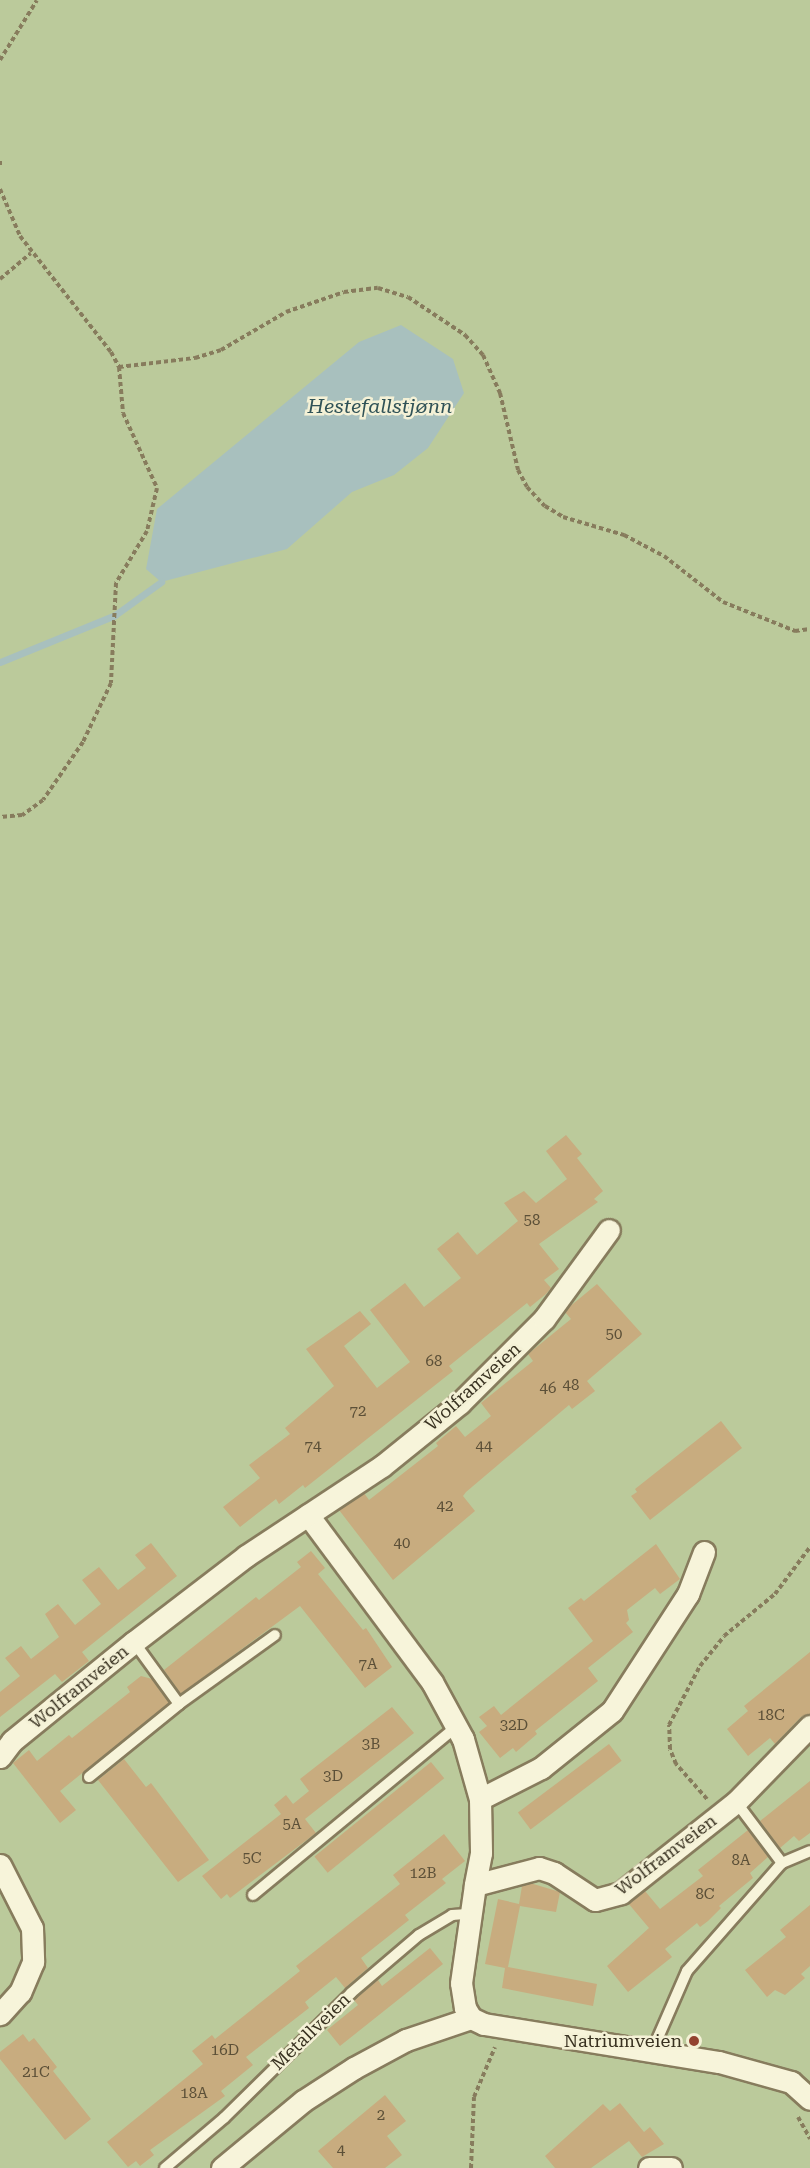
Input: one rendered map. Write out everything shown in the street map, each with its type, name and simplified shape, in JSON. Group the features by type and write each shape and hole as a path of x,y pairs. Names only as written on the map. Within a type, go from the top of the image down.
{"street":[{"name":"Wolframveien","path":"0,1757 12,1742 134,1642 246,1556 382,1466 487,1378 570,1290 609,1230"},
{"path":"308,1515 432,1682 457,1726 480,1799 481,1853 468,1914 461,1983 471,2018"},
{"path":"480,1799 541,1768 612,1711 684,1602 705,1552"},
{"name":"Wolframveien","path":"476,1885 539,1868 554,1873 595,1900 604,1900 641,1879 728,1808 810,1726"},
{"path":"0,1865 32,1928 33,1962 20,1992 0,2014"},
{"path":"222,2168 303,2102 354,2068 406,2040 471,2018 500,2026 653,2049 776,2077 791,2082 810,2099"},
{"path":"649,2168 670,2168"}],"lane":[{"path":"89,1778 179,1704 275,1635"},
{"name":"Wolframveien","path":"134,1642 179,1704"},
{"path":"253,1894 457,1726"},
{"path":"728,1808 782,1863"},
{"path":"653,2049 687,1971 782,1863 810,1851"},
{"name":"Metallveien","path":"165,2168 224,2118 351,1993 419,1935 452,1915 468,1914"}],"path":[{"path":"0,60 37,0"},
{"path":"0,189 20,236 31,253 84,313 119,368 123,413 156,483 157,495 147,531 116,583 111,683 83,742 54,789 29,812 0,817"},
{"path":"0,279 31,253"},
{"path":"119,368 195,358 221,350 286,312 344,292 378,288 408,297 465,335 483,355 500,393 518,470 527,487 545,506 563,517 624,535 664,555 723,602 795,631 810,628"},
{"path":"728,1808 676,1764 670,1749 669,1725 700,1666 724,1636 775,1594 810,1547"},
{"path":"471,2168 474,2097 495,2049 500,2026"}],"green space":[{"path":"0,0 810,0 810,2168 0,2168"}],"water":[{"name":"Hestefallstjønn","path":"401,325 453,359 464,393 428,448 394,475 352,492 287,549 161,582 146,569 157,509 359,342"}],"building":[{"path":"566,1135 582,1154 577,1158 603,1191 594,1199 598,1202 539,1244 559,1269 544,1280 551,1288 530,1307 527,1303 449,1366 453,1371 305,1488 303,1485 279,1504 276,1499 240,1527 223,1507 260,1478 249,1465 290,1434 285,1428 334,1386 306,1349 360,1311 371,1324 344,1346 377,1388 410,1362 370,1310 405,1283 424,1307 461,1278 437,1249 458,1232 477,1255 518,1221 504,1203 524,1191 536,1203 567,1179 546,1151"},
{"path":"597,1284 642,1334 587,1381 595,1391 572,1409 569,1405 466,1492 463,1496 475,1511 393,1580 339,1510 364,1493 369,1500 438,1446 436,1443 456,1426 465,1437 491,1416 481,1403 533,1361 528,1354 571,1319 565,1312"},
{"path":"721,1421 742,1448 650,1520 631,1496 637,1492 635,1489"},
{"path":"151,1543 177,1576 82,1652 89,1661 62,1682 55,1674 0,1717 0,1692 20,1676 5,1658 21,1646 31,1659 59,1637 45,1614 58,1604 75,1625 101,1604 82,1580 99,1567 118,1590 146,1568 135,1555"},
{"path":"656,1544 680,1579 660,1594 655,1588 627,1610 629,1620 626,1623 633,1632 588,1668 598,1681 535,1731 537,1734 516,1752 513,1748 500,1758 479,1732 487,1726 479,1717 494,1706 501,1715 593,1641 568,1608 581,1598 584,1601"},
{"path":"311,1551 325,1568 318,1574 363,1630 366,1628 392,1667 365,1688 300,1606 181,1694 164,1670 256,1597 259,1600 301,1567 297,1562"},
{"path":"810,1652 810,1714 801,1717 775,1744 770,1738 748,1756 727,1729 748,1711 744,1706"},
{"path":"141,1676 152,1679 169,1703 60,1791 76,1810 60,1823 13,1763 29,1750 37,1761 69,1735 72,1738 130,1692 127,1687"},
{"path":"392,1707 414,1733 305,1819 316,1833 230,1898 227,1894 221,1899 202,1876 281,1814 274,1805 286,1795 293,1804 309,1791 300,1779"},
{"path":"609,1744 622,1761 531,1829 518,1813"},
{"path":"124,1759 146,1787 151,1783 209,1860 178,1882 98,1780"},
{"path":"431,1762 444,1778 328,1873 314,1856"},
{"path":"810,1781 810,1833 799,1841 794,1836 780,1848 760,1821"},
{"path":"748,1830 768,1857 750,1873 753,1878 719,1906 721,1908 708,1921 700,1927 697,1923 665,1949 672,1957 628,1992 607,1966 649,1928 628,1903 645,1891 660,1909 703,1876 698,1870"},
{"path":"444,1834 465,1861 442,1879 446,1883 405,1915 409,1920 361,1958 368,1968 345,1988 336,1977 305,2002 309,2008 246,2057 253,2065 221,2091 225,2096 150,2150 154,2155 140,2166 136,2161 128,2167 107,2142 203,2064 192,2051 212,2035 215,2039 300,1971 296,1966 400,1884 393,1875"},
{"path":"530,1883 560,1892 556,1912 520,1906 508,1967 597,1984 593,2006 502,1988 505,1968 485,1964 498,1899 519,1904 522,1886"},
{"path":"810,1905 810,1966 801,1974 805,1978 785,1995 775,1990 767,1997 745,1970 786,1937 780,1930"},
{"path":"430,1948 443,1964 340,2046 327,2030 358,2005 354,2000 378,1980 382,1986"},
{"path":"23,2034 29,2042 34,2038 57,2067 53,2071 91,2119 65,2140 0,2059 0,2052"},
{"path":"385,2095 406,2121 387,2136 402,2155 385,2168 333,2168 318,2151"},
{"path":"620,2103 644,2132 650,2127 664,2144 642,2157 629,2141 591,2168 555,2168 545,2156 603,2104 610,2111"}],"waterway":[{"path":"0,662 115,615 161,582"}],"place":[{"name":"Natriumveien","path":"694,2041"}]}
